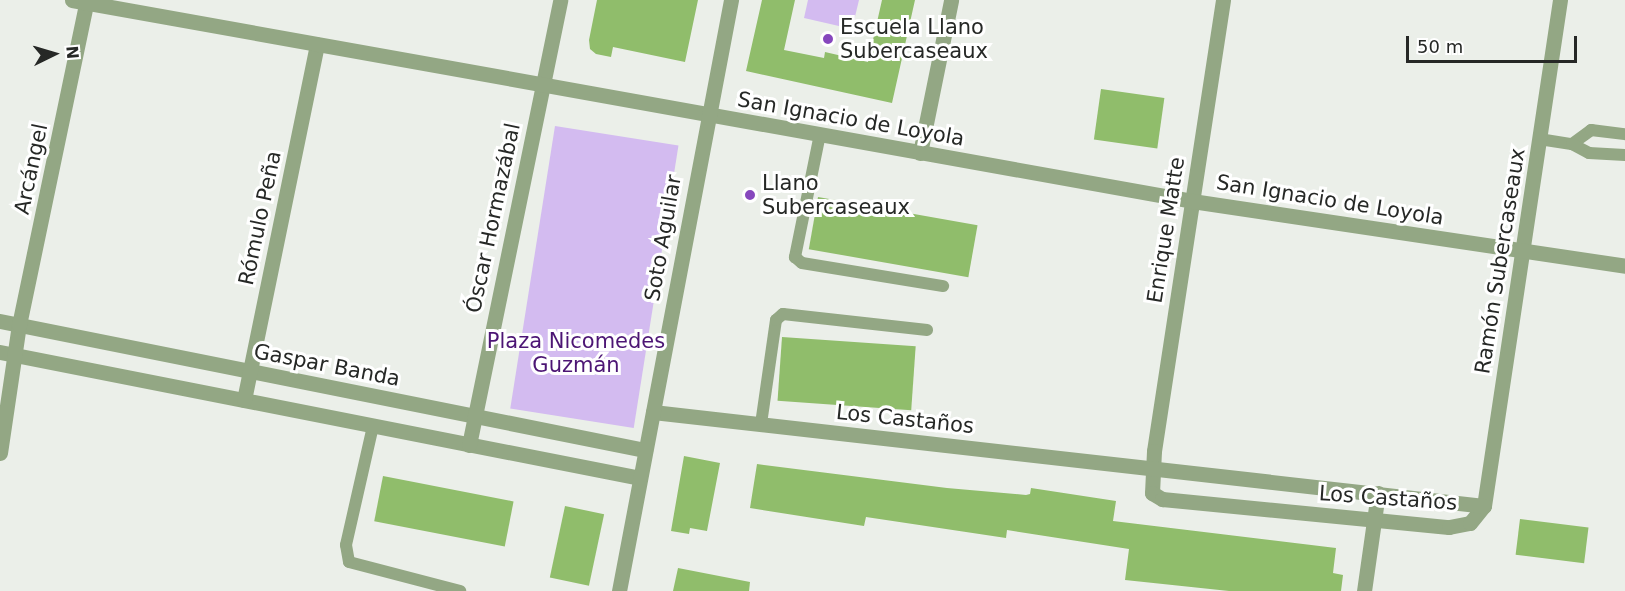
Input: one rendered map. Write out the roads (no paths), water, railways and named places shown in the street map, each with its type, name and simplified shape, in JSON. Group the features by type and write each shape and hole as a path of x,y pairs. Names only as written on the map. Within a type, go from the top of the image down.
{"street":[{"name":"Óscar Hormazábal","path":"469,445 560,0"},
{"name":"Soto Aguilar","path":"620,591 707,114 731,0"},
{"path":"920,153 951,0"},
{"name":"Enrique Matte","path":"1152,467 1223,0"},
{"name":"Ramón Subercaseaux","path":"1485,506 1560,0"},
{"name":"San Ignacio de Loyola","path":"82,1 1192,201 1625,267"},
{"name":"Arcángel","path":"0,453 8,353 19,325 82,1"},
{"name":"Rómulo Peña","path":"244,400 318,44"},
{"name":"Gaspar Banda","path":"0,321 645,450"},
{"path":"8,353 640,478"},
{"name":"Los Castaños","path":"653,412 1485,506"},
{"name":"Los Castaños","path":"1152,467 1152,493 1162,499 1449,527 1470,523 1485,506"},
{"path":"1364,591 1378,493"}],"lane":[{"path":"1572,144 1591,130 1625,134"},
{"path":"819,135 795,257 802,263 943,286"},
{"path":"1539,139 1572,144 1589,153 1625,155"},
{"path":"761,424 776,320 783,314 927,330"},
{"path":"373,426 346,545 349,562 460,591"}],"place":[{"name":"Escuela Llano Subercaseaux","path":"828,39"},
{"name":"Llano Subercaseaux","path":"750,195"}],"park label":[{"name":"Plaza Nicomedes Guzmán","path":"576,353"}]}
